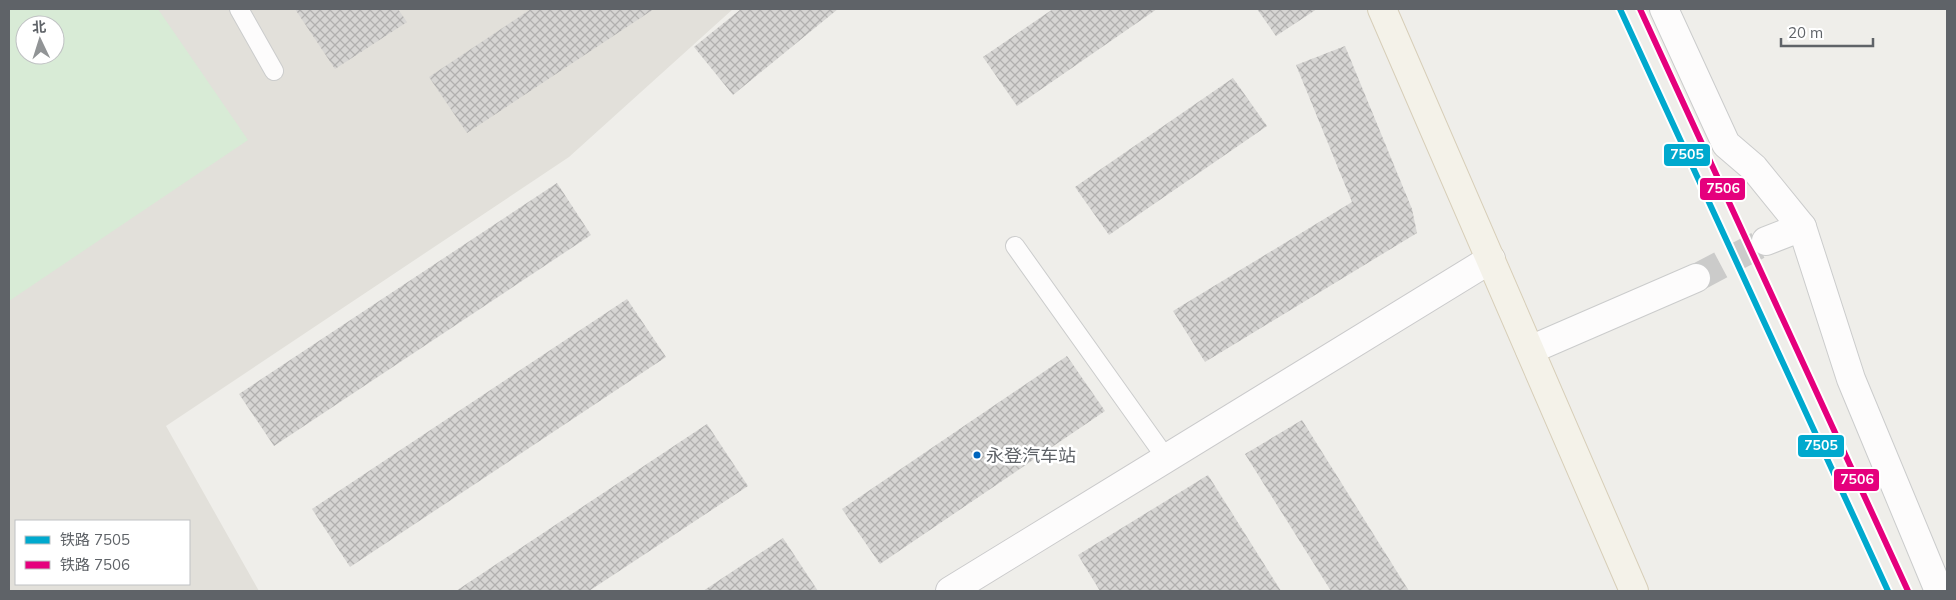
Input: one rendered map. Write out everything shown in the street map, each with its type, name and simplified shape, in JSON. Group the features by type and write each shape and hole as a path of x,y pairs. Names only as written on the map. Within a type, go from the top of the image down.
{"main road":[{"path":"1382,9 1634,591"}],"street":[{"path":"1664,9 1726,144 1754,168 1802,227 1851,379 1939,591"},
{"path":"1766,241 1802,227"},
{"path":"950,591 1491,259"},
{"path":"1530,350 1696,278"}],"lane":[{"path":"239,9 274,71"},
{"path":"1015,246 1166,458"}],"shaded area":[{"path":"9,9 733,9 569,157 166,426 259,591 9,591"}],"green space":[{"path":"9,9 158,9 248,140 9,301"}],"building":[{"path":"295,9 398,9 407,22 335,69"},
{"path":"531,9 654,9 467,133 429,77"},
{"path":"741,9 838,9 733,95 694,47"},
{"path":"1053,9 1157,9 1017,106 983,57"},
{"path":"1257,9 1317,9 1276,36"},
{"path":"1345,46 1412,209 1417,233 1205,362 1173,311 1352,202 1296,65"},
{"path":"1233,78 1267,126 1109,235 1075,187"},
{"path":"557,183 591,235 274,446 239,394"},
{"path":"627,299 666,357 350,567 312,509"},
{"path":"1067,356 1105,411 880,564 842,509"},
{"path":"1302,420 1409,591 1331,591 1245,454"},
{"path":"707,424 748,486 589,591 456,591"},
{"path":"1208,475 1281,591 1100,591 1078,555"},
{"path":"783,538 818,591 703,591"}],"tunnel":[{"path":"1696,278 1766,241"}],"rail line":[{"name":"7505","path":"1620,9 1888,591"},
{"name":"7506","path":"1640,9 1908,591"}],"place":[{"name":"永登汽车站","path":"977,455"}]}
